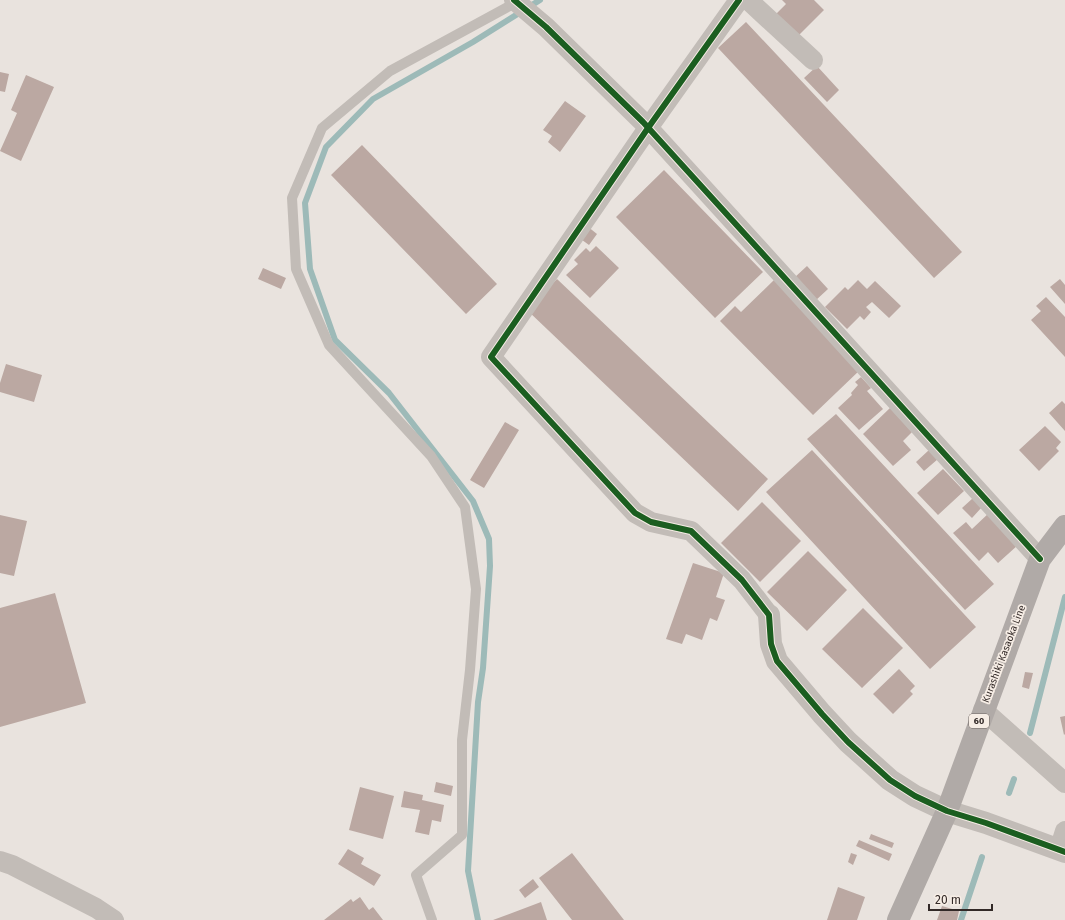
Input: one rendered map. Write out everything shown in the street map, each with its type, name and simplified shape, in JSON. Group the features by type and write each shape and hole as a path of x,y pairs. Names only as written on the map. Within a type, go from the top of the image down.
{"main road":[{"name":"Kurashiki Kasaoka Line","path":"898,920 947,811 1040,558 1065,526"}],"street":[{"path":"740,0 648,128 491,357 635,513 651,522 692,531 742,580 769,615 771,644 777,661 848,742 890,780 915,796 947,811 1063,844"},
{"path":"748,0 813,60"},
{"path":"521,5 648,128 1040,558"},
{"path":"983,710 1065,783"},
{"path":"0,861 12,865 96,908 114,920"}],"lane":[{"path":"432,920 416,875 462,835 462,740 470,670 476,589 464,507 431,456 329,344 296,269 292,198 322,128 390,71 521,5"}],"building":[{"path":"782,0 814,0 824,10 795,39 773,17 786,4"},
{"path":"746,22 962,252 934,278 718,48"},
{"path":"817,66 839,90 827,102 804,78"},
{"path":"0,72 9,74 5,92 0,91"},
{"path":"26,75 54,87 21,161 0,151 17,113 11,110"},
{"path":"565,101 586,116 560,152 548,142 552,136 543,130"},
{"path":"362,145 497,284 466,314 331,175"},
{"path":"664,170 763,272 715,318 616,217"},
{"path":"587,226 597,234 589,245 578,237"},
{"path":"596,246 619,268 590,298 566,275 578,264 574,260 586,248 590,252"},
{"path":"807,266 828,289 815,301 794,278"},
{"path":"263,268 286,278 281,289 258,279"},
{"path":"557,279 768,479 738,511 527,310"},
{"path":"1060,279 1065,285 1065,304 1050,287"},
{"path":"774,280 861,369 813,415 720,321 735,306 741,312"},
{"path":"858,280 867,289 875,281 901,306 889,318 872,302 866,307 871,312 864,320 860,316 847,329 825,307 845,287 848,290"},
{"path":"1046,297 1065,317 1065,357 1031,320 1041,311 1036,306"},
{"path":"6,364 42,375 34,402 0,392 0,383"},
{"path":"861,377 871,388 867,391 883,409 859,430 838,408 852,395 851,393 858,385 855,382"},
{"path":"1062,401 1065,404 1065,431 1049,413"},
{"path":"890,408 912,432 903,441 911,450 893,466 863,434"},
{"path":"836,414 994,584 965,610 807,439"},
{"path":"505,422 519,430 484,488 470,480"},
{"path":"1045,426 1061,442 1056,448 1059,451 1039,471 1019,450"},
{"path":"812,450 976,627 930,669 766,492"},
{"path":"929,450 938,459 924,471 916,462"},
{"path":"943,469 964,491 938,515 917,493"},
{"path":"973,498 982,507 972,518 962,508"},
{"path":"762,502 801,541 760,582 721,543"},
{"path":"990,512 1019,544 998,563 988,552 979,561 953,533 966,522 972,529"},
{"path":"0,515 27,521 14,576 0,573"},
{"path":"808,551 847,590 807,631 767,592"},
{"path":"693,563 724,573 716,597 725,600 717,621 710,618 702,640 686,634 682,644 666,639"},
{"path":"55,593 86,703 0,727 0,608"},
{"path":"863,608 903,648 862,688 822,649"},
{"path":"899,669 915,686 910,691 913,694 893,714 873,694"},
{"path":"1025,672 1033,673 1029,689 1022,687"},
{"path":"1065,716 1065,734 1064,735 1060,717"},
{"path":"436,782 453,786 451,796 434,792"},
{"path":"360,787 394,796 383,839 349,830"},
{"path":"404,791 423,795 422,800 444,805 441,822 432,820 429,835 415,832 420,810 401,807"},
{"path":"871,834 894,843 892,848 869,839"},
{"path":"859,840 892,854 889,861 856,846"},
{"path":"348,849 364,858 361,864 381,875 374,886 338,864"},
{"path":"572,853 624,920 572,920 539,878"},
{"path":"851,853 857,855 853,865 848,862"},
{"path":"533,879 539,887 525,898 519,890"},
{"path":"838,887 865,897 857,920 827,920"},
{"path":"360,897 369,910 373,907 383,920 324,920 351,899 353,902"},
{"path":"541,902 547,920 493,920"},
{"path":"942,906 959,911 957,920 937,920"}],"waterway":[{"path":"478,920 468,871 478,702 483,668 490,566 489,539 473,501 389,393 335,340 310,269 305,203 326,147 373,99 473,42 540,0"},
{"path":"1030,733 1065,597"},
{"path":"1009,793 1014,779"},
{"path":"961,920 982,857"}],"cycle path":[{"path":"514,0 546,27 643,122 1040,559"},
{"path":"739,0 648,128 491,357 635,513 651,522 691,531 742,580 769,615 771,644 777,661 848,742 890,780 915,796 947,811 986,823 1065,852"}]}
